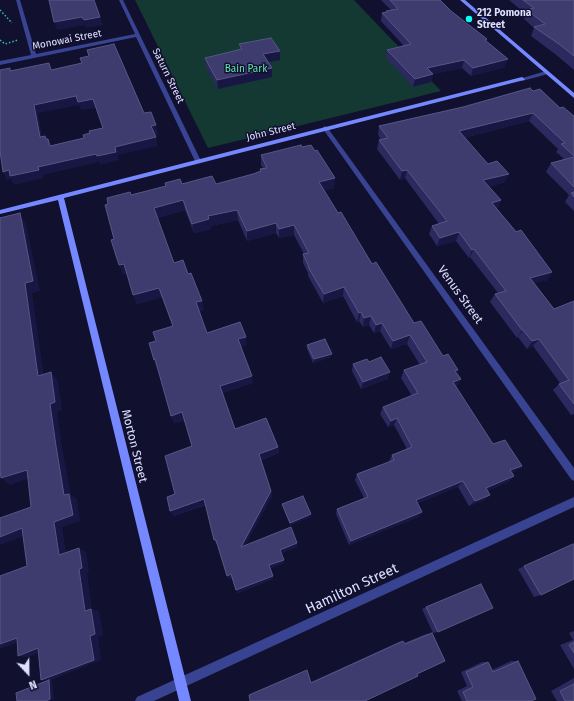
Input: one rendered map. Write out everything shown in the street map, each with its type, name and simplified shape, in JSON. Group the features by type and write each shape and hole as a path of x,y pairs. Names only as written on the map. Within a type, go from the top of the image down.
{"street":[{"path":"18,0 34,56"},
{"name":"Saturn Street","path":"121,0 198,161"},
{"path":"462,0 574,96"},
{"name":"Monowai Street","path":"0,63 138,35"},
{"name":"John Street","path":"0,212 546,72"},
{"name":"Venus Street","path":"326,128 574,476"},
{"name":"Morton Street","path":"60,196 185,701"},
{"name":"Hamilton Street","path":"141,701 574,502"}],"path":[{"path":"0,10 13,24"},
{"path":"0,40 6,44 22,39"}],"green space":[{"name":"Bain Park","path":"135,0 354,0 441,91 208,148"}],"building":[{"path":"49,0 94,0 100,17 84,20 82,17 54,22"},
{"path":"390,0 440,0 451,11 487,39 485,40 508,59 473,68 464,60 427,68 433,74 415,79 387,50 411,44 382,13 398,9"},
{"path":"523,0 574,0 574,56 534,27 545,24 527,10 534,8"},
{"path":"271,38 280,51 263,54 272,68 217,80 205,58 242,49 239,44"},
{"path":"114,44 144,113 151,112 156,125 151,126 156,137 115,147 116,152 97,156 96,154 38,167 39,170 10,176 9,170 3,172 0,151 0,70 10,68 10,71 49,63 51,70 82,63 80,58 89,56 87,50","holes":["76,96 78,102 93,99 103,128 89,131 90,133 83,135 84,138 50,146 48,139 46,139 45,136 40,137 34,105"]},
{"path":"530,88 533,91 540,89 560,108 563,107 574,116 574,156 561,144 565,143 533,113 459,131 488,164 497,161 509,174 483,180 501,200 492,203 516,232 521,230 552,272 530,278 554,309 574,301 574,404 559,384 569,380 539,339 532,341 495,294 506,291 459,232 440,238 432,226 447,221 407,170 402,171 379,140 388,138 379,126 463,107"},
{"path":"301,145 302,147 311,145 315,151 317,150 335,178 319,182 338,213 341,212 372,264 376,262 414,323 421,321 443,356 448,354 458,370 455,371 461,379 453,382 493,444 505,440 522,466 510,470 514,476 486,488 490,495 475,501 463,481 416,500 422,512 351,541 337,509 368,497 357,474 394,460 392,455 412,447 397,418 391,421 383,407 418,393 404,370 427,362 410,335 393,341 382,323 376,325 371,316 364,318 361,312 359,313 344,287 324,294 308,267 303,254 309,253 294,225 279,229 276,223 247,231 237,210 208,216 209,219 192,224 183,200 154,208 174,263 183,260 188,274 191,273 202,301 196,302 207,333 240,322 246,337 238,339 252,376 220,386 235,429 266,418 278,447 259,454 271,491 241,547 291,527 297,543 280,550 284,560 269,565 273,576 236,590 231,574 227,576 216,540 214,540 204,499 170,511 167,497 175,494 165,456 192,446 182,412 171,416 149,343 156,341 153,332 173,326 159,288 133,295 124,264 119,265 111,240 114,239 105,205 108,204 107,198 130,192 131,195 166,186 165,183 180,179 182,184 212,176 216,184 253,174 261,171 260,169 267,168 261,155"},
{"path":"574,157 574,187 551,163"},
{"path":"20,213 33,281 25,283 38,376 51,372 55,402 50,404 56,446 64,495 69,494 73,515 54,522 59,555 79,548 82,568 79,569 85,611 91,609 95,634 90,636 94,660 41,680 38,648 18,656 17,638 0,644 0,576 27,566 22,528 0,537 0,518 31,507 27,470 1,478 0,470 0,218"},
{"path":"325,339 332,354 314,359 307,345"},
{"path":"381,357 390,372 363,382 353,364 367,359 369,362"},
{"path":"303,496 311,514 290,523 282,504"},
{"path":"573,544 574,579 541,595 524,566"},
{"path":"481,584 493,608 438,632 426,607"},
{"path":"432,633 445,661 417,674 418,676 365,701 250,701 249,695 307,670 311,683 403,641 405,644"},
{"path":"574,642 574,653 569,645"},
{"path":"518,661 536,699 531,701 467,701 463,692 473,687 466,672 488,662 493,672"},
{"path":"49,680 50,699 46,701 17,701 16,693"},
{"path":"574,684 574,701 565,701 560,691"}],"place":[{"name":"212 Pomona Street","path":"469,19"}]}
